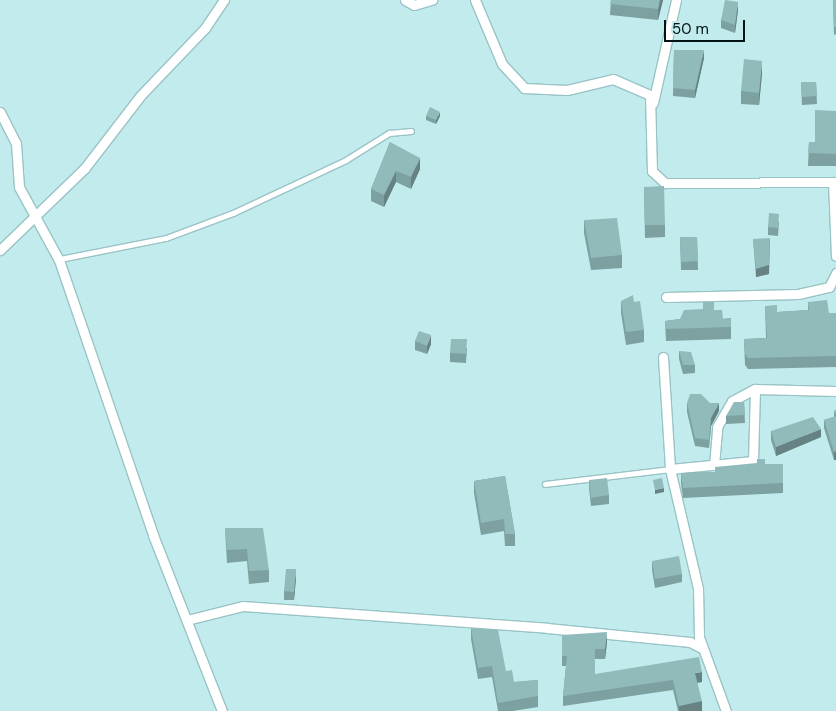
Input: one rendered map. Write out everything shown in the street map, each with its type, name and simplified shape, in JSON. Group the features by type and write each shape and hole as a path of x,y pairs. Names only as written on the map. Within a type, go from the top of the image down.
{"street":[{"path":"0,250 14,233 39,216 84,169 141,95 205,28 224,0"},
{"path":"405,0 414,5 432,0"},
{"path":"476,0 502,64 524,88 567,90 613,79 644,90 653,103"},
{"path":"676,0 653,103 652,171 665,183 835,182 836,256"},
{"path":"0,112 16,143 19,187 39,216 58,260 107,407 222,711"},
{"path":"666,297 798,294 829,287 836,273"},
{"path":"663,357 670,469 698,588 702,648 726,711"},
{"path":"670,469 746,464 756,456 755,389"},
{"path":"714,465 722,412 755,389 836,391"},
{"path":"186,620 243,606 547,628 690,642 702,648"}],"lane":[{"path":"58,260 166,238 233,213 346,160 389,133 411,131"},
{"path":"545,484 670,469"}],"building":[{"path":"611,0 660,0 658,9 610,4"},
{"path":"725,0 738,2 735,25 721,20"},
{"path":"833,0 836,0 836,27 834,27"},
{"path":"674,50 704,50 695,90 673,88"},
{"path":"744,59 762,61 759,93 741,91"},
{"path":"801,82 816,82 817,96 802,97"},
{"path":"430,107 440,112 436,120 426,116"},
{"path":"815,110 836,111 836,154 808,153 809,142 815,142"},
{"path":"390,142 420,158 411,177 396,171 384,195 371,189"},
{"path":"664,186 665,225 645,225 644,187"},
{"path":"769,213 779,214 778,228 768,227"},
{"path":"617,218 622,255 591,258 584,220"},
{"path":"680,237 697,237 698,261 681,262"},
{"path":"770,238 769,265 756,269 753,239"},
{"path":"633,295 634,302 640,301 644,330 626,332 621,301"},
{"path":"827,300 829,313 836,313 836,356 748,358 745,354 744,339 767,338 765,306 777,305 777,312 809,310 808,302"},
{"path":"703,302 714,302 714,310 722,310 723,319 731,318 731,327 666,329 665,321 680,319 684,310 703,309"},
{"path":"419,331 431,335 427,346 415,341"},
{"path":"451,339 467,339 466,354 450,353"},
{"path":"679,351 691,352 695,365 683,365"},
{"path":"690,394 701,394 710,403 719,403 711,418 709,440 695,438 687,403"},
{"path":"734,402 744,402 745,415 726,416"},
{"path":"836,416 836,451 834,452 824,420"},
{"path":"813,417 821,429 776,447 771,431"},
{"path":"757,459 765,459 765,464 783,464 783,483 683,488 681,473 715,472 715,467 757,463"},
{"path":"505,476 515,534 505,534 504,519 481,523 474,481"},
{"path":"607,478 609,495 591,498 589,480"},
{"path":"662,478 664,488 655,490 653,480"},
{"path":"225,528 263,528 269,570 249,571 247,549 227,550"},
{"path":"679,556 682,574 655,579 652,561"},
{"path":"286,569 296,569 294,592 284,591"},
{"path":"471,628 498,630 506,671 512,670 514,682 538,680 538,696 498,703 492,666 478,668"},
{"path":"607,632 605,649 595,649 595,674 699,657 702,672 695,673 702,701 679,706 673,680 563,696 567,656 562,656 562,635"}]}
